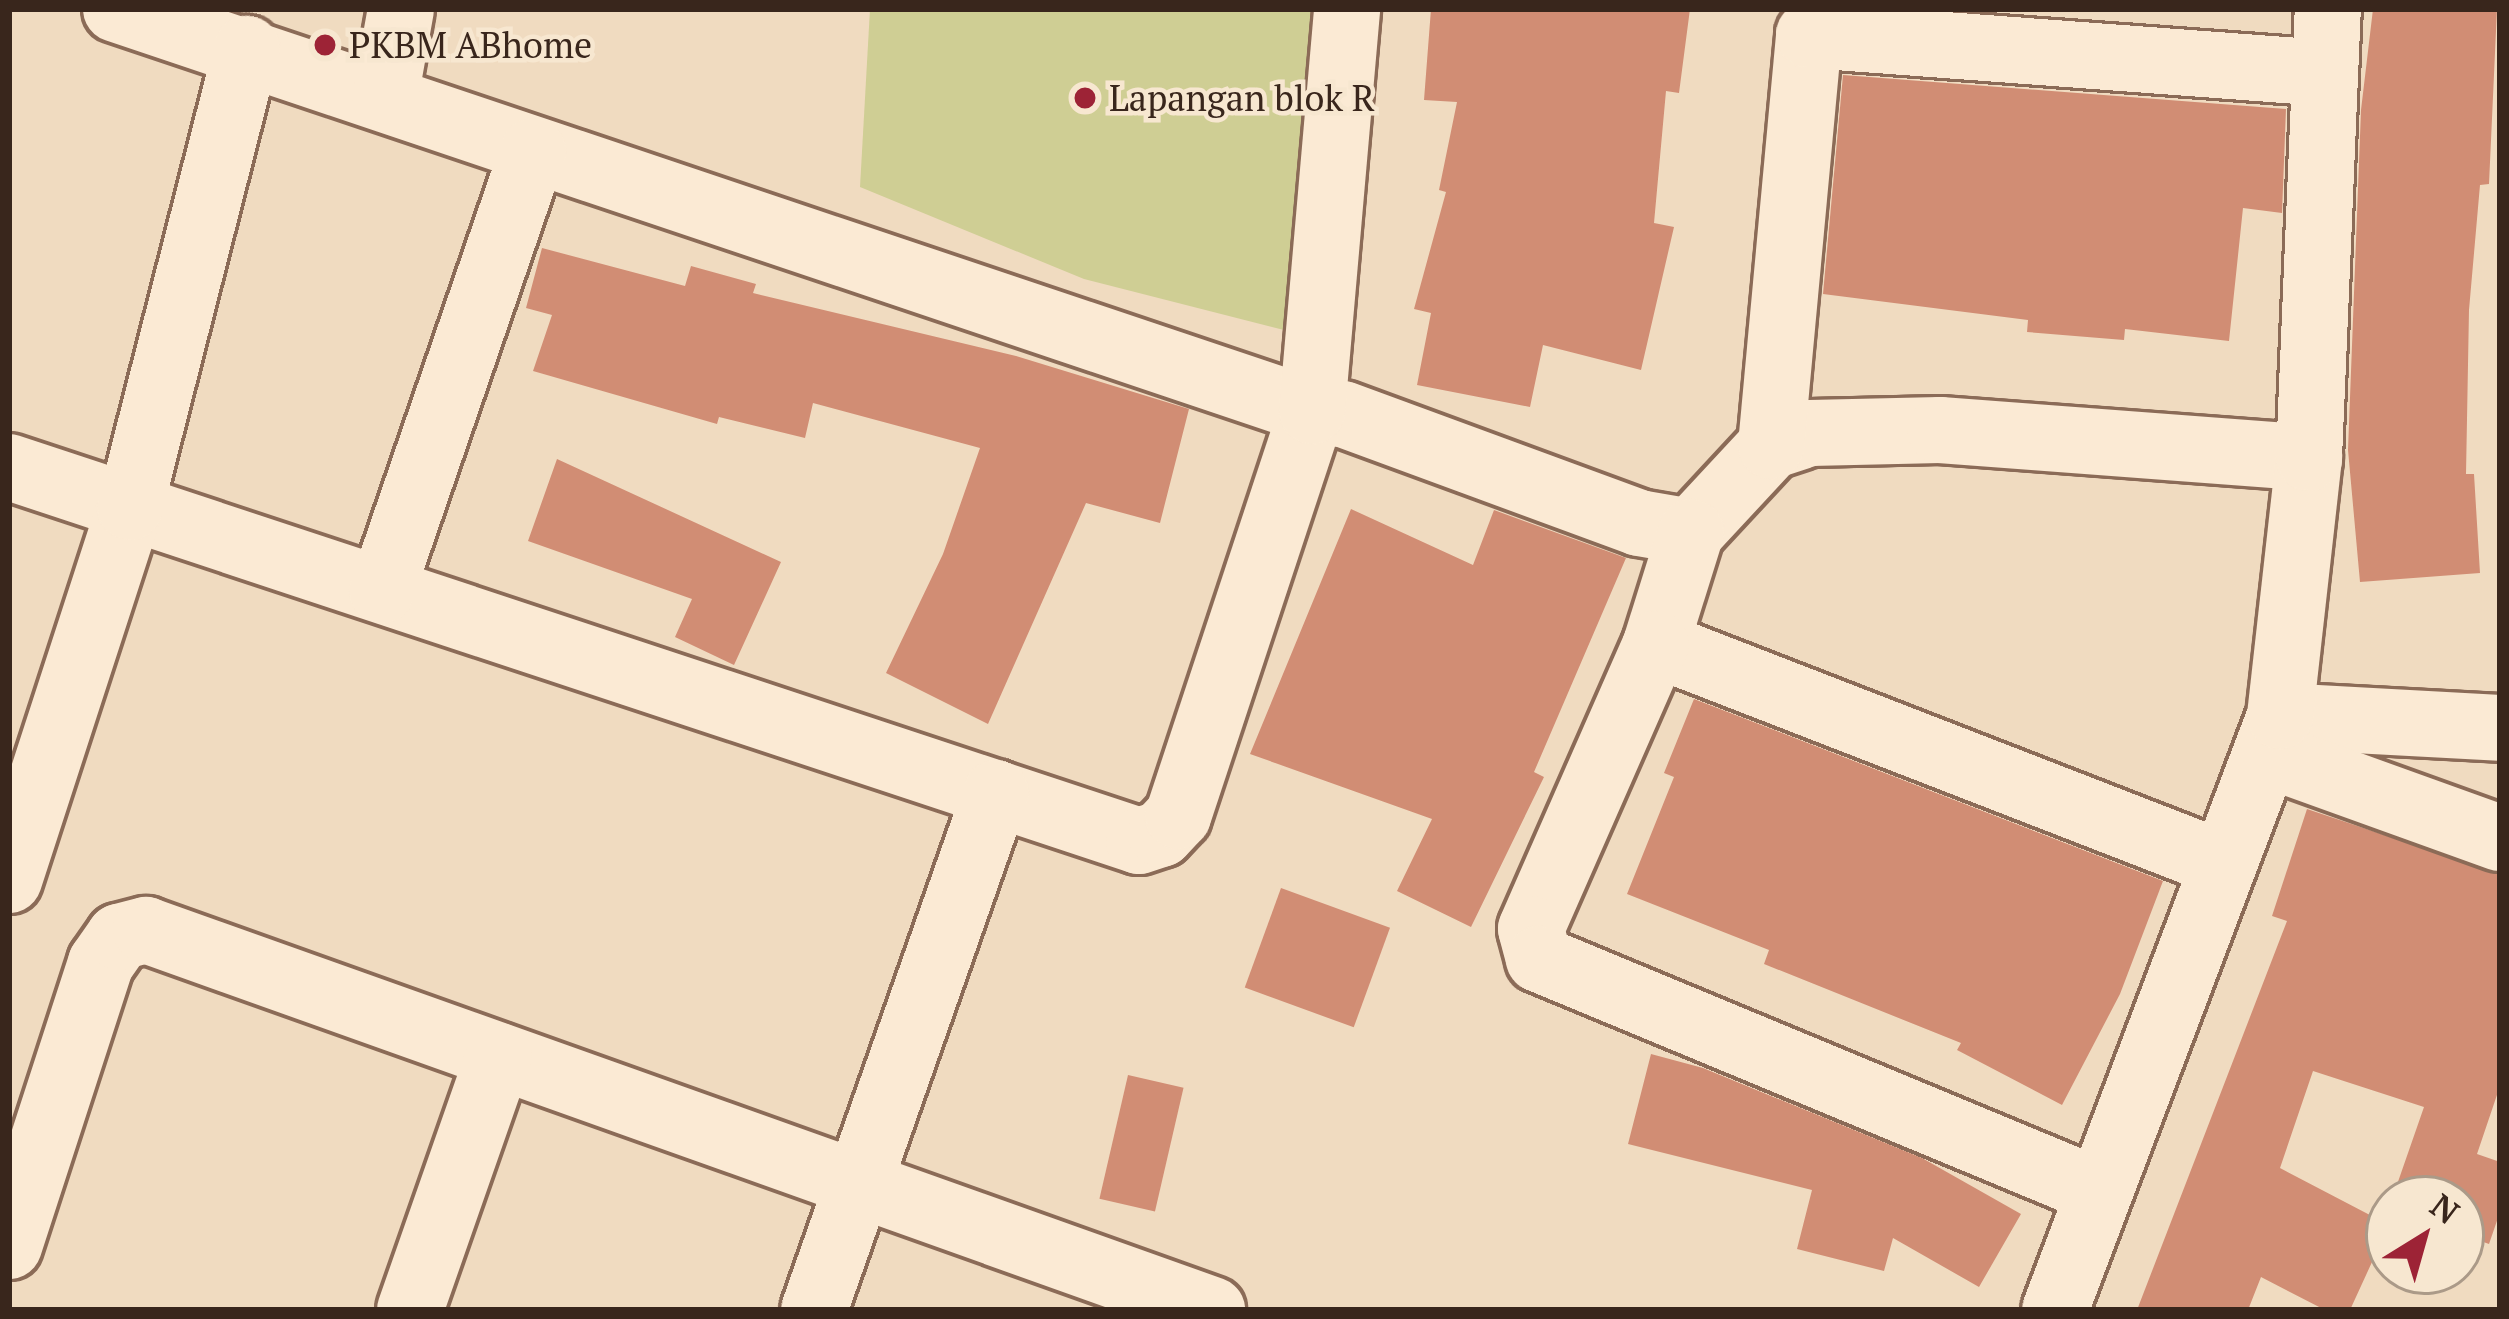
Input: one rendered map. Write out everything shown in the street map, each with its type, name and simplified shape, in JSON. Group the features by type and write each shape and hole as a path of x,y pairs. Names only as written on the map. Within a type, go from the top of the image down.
{"street":[{"path":"116,9 247,49 533,151 1312,411 1342,414 1639,524 1691,532"},
{"path":"385,98 401,9"},
{"path":"9,466 1139,841 1161,834 1178,816 1312,411 1347,9"},
{"path":"1771,446 1809,35 2326,41 2309,458 2274,735 2055,1310"},
{"path":"9,880 130,507 247,49"},
{"path":"382,590 533,151"},
{"path":"2100,1192 1539,958 1531,929 1656,644 1691,532 1771,446 1810,433 1940,430 2309,458"},
{"path":"1656,644 2223,864"},
{"path":"2274,735 2500,728"},
{"path":"2274,735 2500,838"},
{"path":"814,1310 995,793"},
{"path":"9,1246 101,963 119,937 146,930 1212,1310"},
{"path":"410,1310 499,1056"}],"shaded area":[{"name":"Lapangan blok R","path":"870,9 1313,9 1288,331 1084,279 860,187"}],"building":[{"path":"1431,9 1690,9 1679,93 1666,91 1654,223 1674,227 1641,370 1543,345 1530,407 1417,385 1431,313 1414,309 1446,192 1439,190 1457,102 1424,100"},
{"path":"2373,9 2497,9 2489,184 2480,185 2469,310 2466,474 2474,474 2480,573 2360,582 2348,450 2361,110"},
{"path":"1843,75 2286,109 2282,213 2243,208 2229,341 2125,329 2124,340 2027,332 2028,320 1823,294"},
{"path":"542,248 685,286 691,266 756,284 753,293 1016,356 1189,409 1160,523 1086,503 988,724 886,673 943,554 980,448 813,403 805,438 719,417 717,424 533,371 552,315 526,308"},
{"path":"557,459 781,562 734,665 675,637 692,599 528,541"},
{"path":"1351,509 1473,565 1494,510 1626,558 1534,772 1544,777 1471,927 1397,891 1432,819 1250,754"},
{"path":"1694,699 2163,881 2120,994 2062,1105 1957,1050 1961,1043 1764,964 1769,950 1627,894 1674,777 1664,773"},
{"path":"2307,809 2500,874 2500,1086 2477,1154 2500,1162 2500,1212 2489,1244 2485,1243 2485,1175 2400,1175 2424,1107 2313,1071 2280,1168 2365,1212 2365,1277 2350,1310 2325,1310 2261,1277 2248,1310 2137,1310 2287,921 2272,916"},
{"path":"1281,888 1390,928 1354,1027 1245,988"},
{"path":"1651,1054 1703,1068 1922,1158 2021,1214 1979,1287 1893,1238 1884,1271 1797,1249 1812,1190 1628,1144"},
{"path":"1128,1075 1184,1088 1155,1212 1099,1199"}],"place":[{"name":"PKBM ABhome","path":"325,45"},
{"name":"Lapangan blok R","path":"1085,98"}]}
